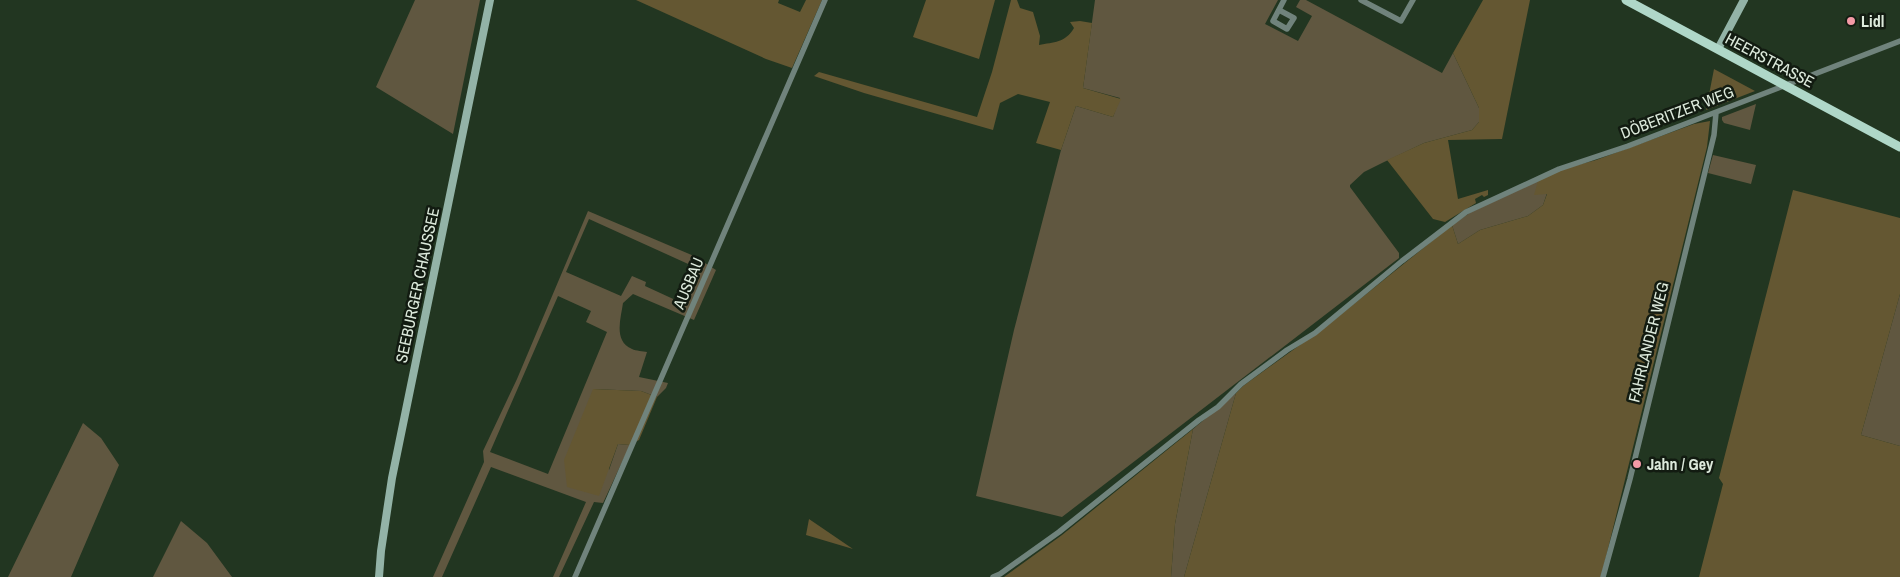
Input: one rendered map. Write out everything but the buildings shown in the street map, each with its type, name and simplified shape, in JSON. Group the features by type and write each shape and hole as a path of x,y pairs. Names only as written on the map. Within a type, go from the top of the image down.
{"main road":[{"name":"SEEBURGER CHAUSSEE","path":"378,577 392,478 490,0"},
{"name":"HEERSTRASSE","path":"1626,0 1900,147"},
{"path":"1718,49 1744,0"}],"street":[{"name":"AUSBAU","path":"575,577 825,0"},
{"path":"1279,10 1284,0"},
{"path":"1361,0 1401,21 1413,0"},
{"name":"DÖBERITZER WEG","path":"993,577 1000,574 1058,532 1218,407 1241,384 1287,350 1315,333 1402,261 1466,212 1505,192 1537,180 1548,173 1595,158 1716,113 1900,41"},
{"name":"FAHRLANDER WEG","path":"1604,577 1630,479 1714,135 1716,113"}],"shaded area":[{"path":"415,0 480,0 453,134 376,87"},
{"path":"636,0 779,0 778,3 800,12 806,0 822,0 792,68 766,59"},
{"path":"926,0 995,0 979,59 913,37"},
{"path":"1011,0 1017,0 1020,8 1033,12 1040,36 1039,45 1059,41 1067,37 1074,28 1070,22 1092,23 1083,88 1121,99 1113,117 1076,106 1061,150 1036,143 1050,102 1018,94 1000,103 993,130 864,93 814,76 819,72 977,117 992,72"},
{"path":"1095,0 1278,0 1265,24 1298,41 1312,16 1296,7 1300,0 1306,0 1442,73 1453,53 1479,108 1479,122 1472,130 1424,143 1382,163 1364,172 1350,185 1399,253 1399,258 1062,517 976,496 1014,330 1061,150 1076,106 1113,117 1120,98 1083,88"},
{"path":"1483,0 1530,0 1502,139 1448,140 1458,199 1488,190 1488,195 1484,197 1482,195 1475,199 1476,203 1445,222 1433,219 1387,160 1424,143 1472,130 1479,122 1479,108 1453,53"},
{"path":"1714,69 1755,91 1706,110"},
{"path":"1756,104 1750,130 1724,123 1722,120 1722,117"},
{"path":"1710,121 1707,147 1601,577 1184,577 1236,393 1243,386 1329,324 1452,225 1458,244 1480,230 1528,216 1543,205 1547,194 1534,195 1538,181 1559,170 1596,160 1694,124"},
{"path":"1713,155 1756,165 1751,184 1708,173"},
{"path":"1538,181 1547,193 1543,205 1528,216 1480,230 1458,244 1452,225 1471,212"},
{"path":"1793,190 1900,218 1900,294 1861,435 1900,446 1900,577 1699,577 1723,484 1719,478"},
{"path":"588,211 694,256 716,270 694,320 633,294 623,303 620,322 622,341 632,349 647,352 639,377 668,383 666,388 657,397 641,391 593,389 609,470 618,444 630,445 603,503 594,502 559,577 553,577 586,502 491,467 442,577 433,577 484,462 483,451 517,379","holes":["589,219 697,268 682,303 645,286 646,282 632,276 621,296 566,272","558,296 591,311 586,322 607,332 548,474 490,452"]},
{"path":"1900,294 1900,446 1861,435"},
{"path":"593,389 641,391 657,397 639,440 630,445 618,444 599,496 567,487 564,460"},
{"path":"1236,393 1184,577 1171,577 1175,524 1193,429"},
{"path":"83,423 101,438 119,465 71,577 8,577"},
{"path":"1193,429 1175,524 1171,577 1004,577 1062,535"},
{"path":"809,519 853,549 806,535"},
{"path":"181,521 207,543 232,577 153,577"}],"place":[{"name":"Lidl","path":"1851,21"},
{"name":"Jahn / Gey","path":"1637,464"}]}
